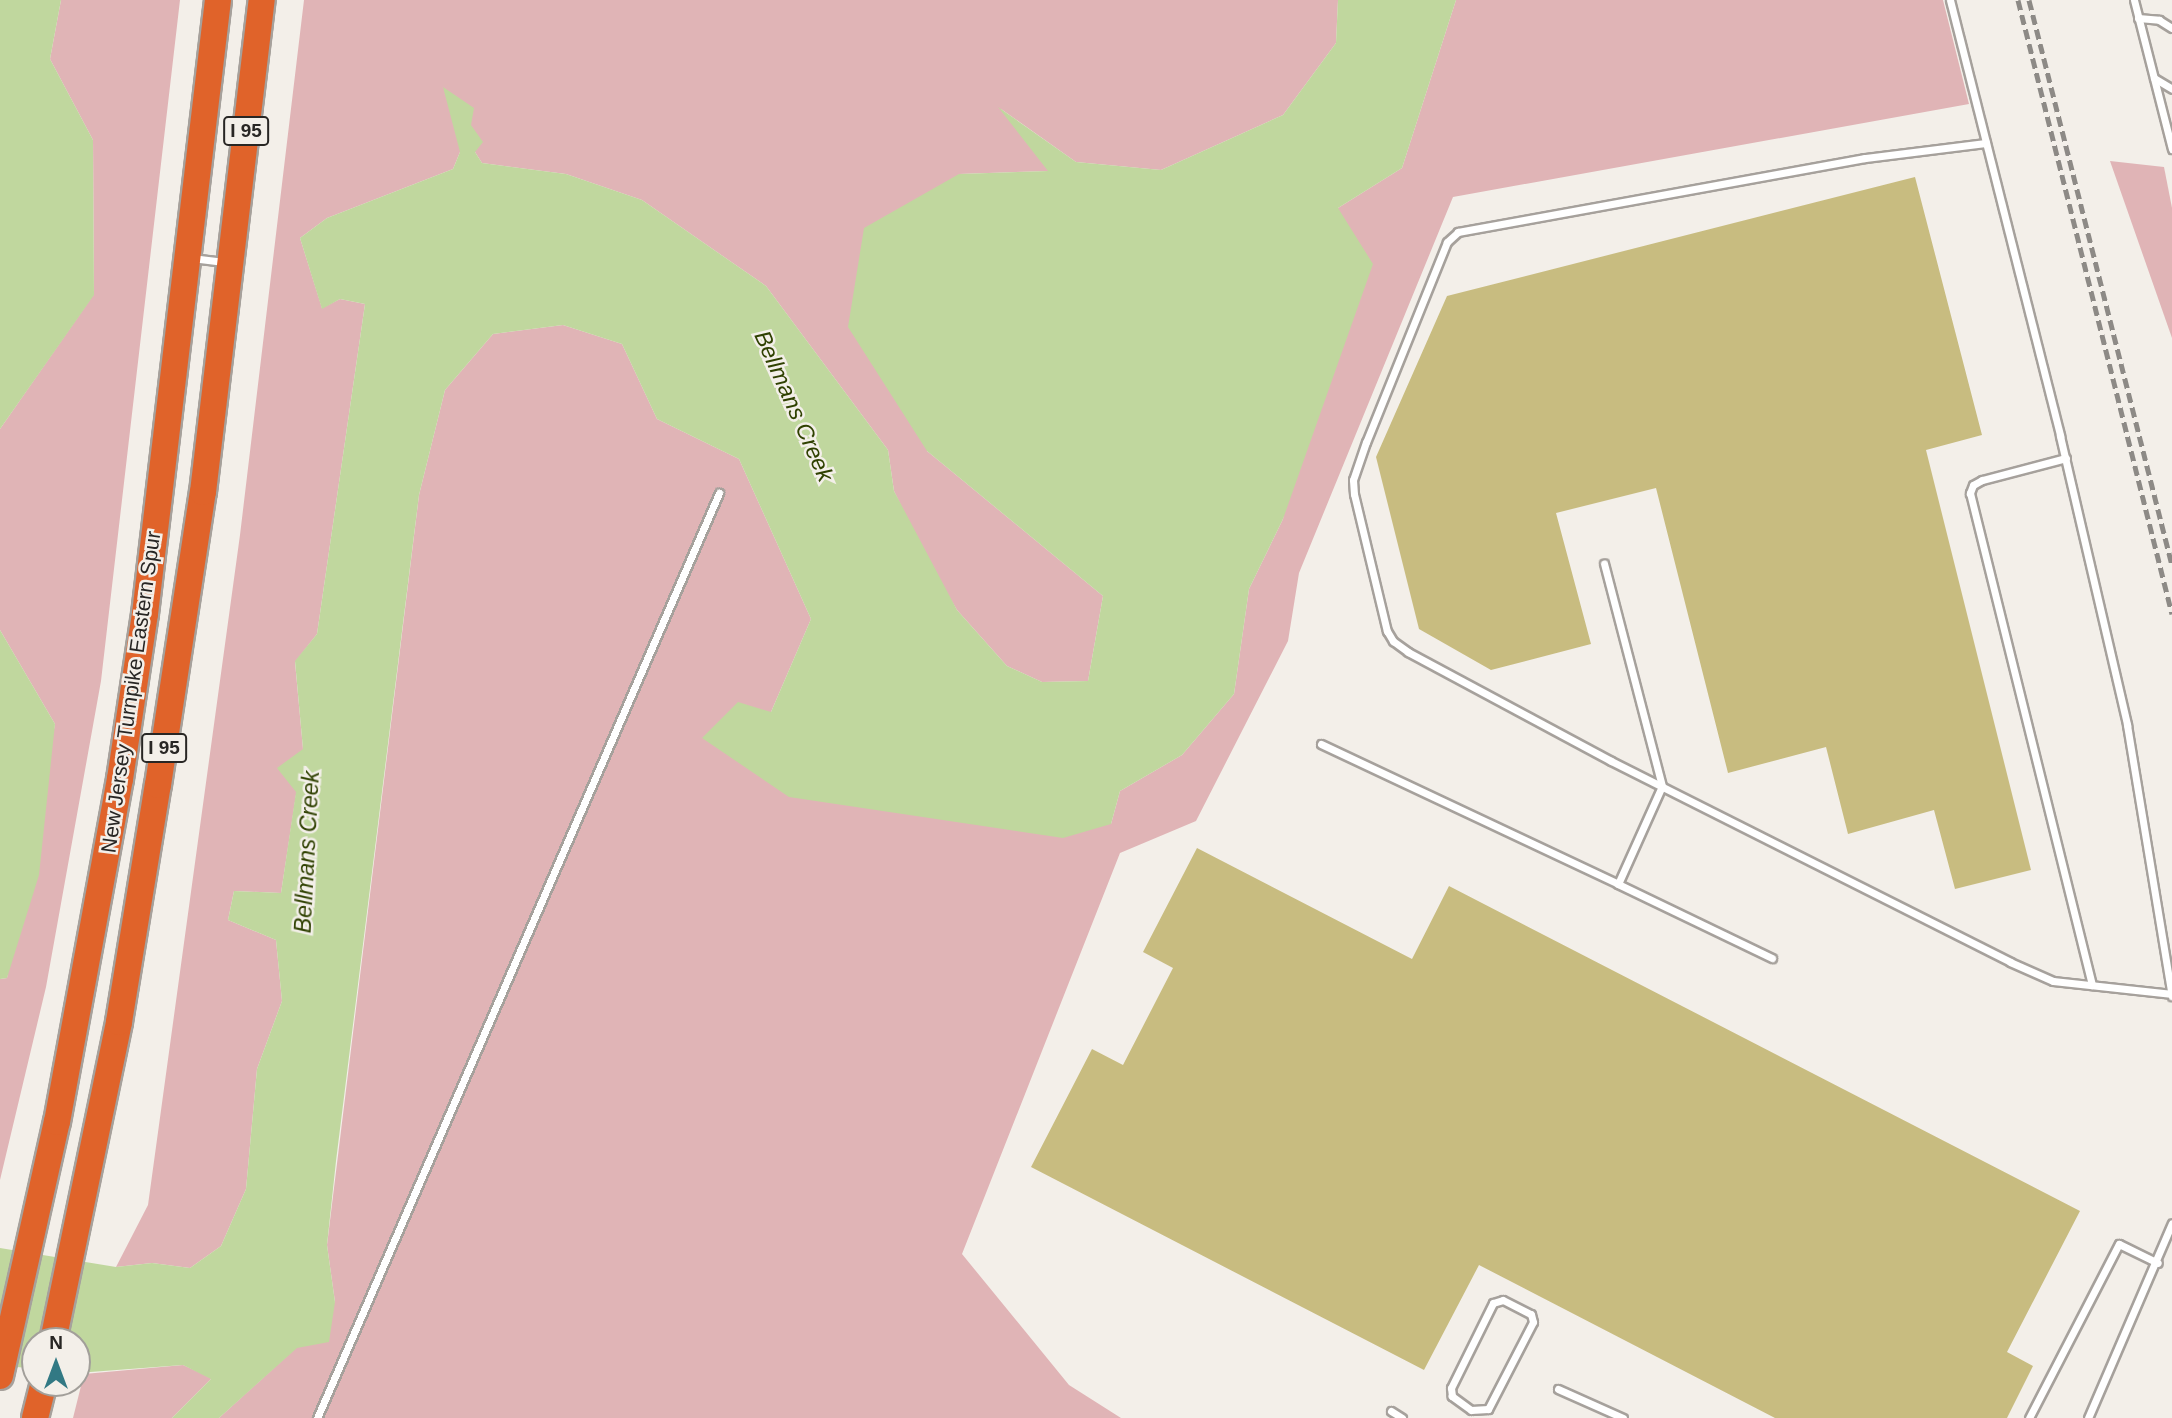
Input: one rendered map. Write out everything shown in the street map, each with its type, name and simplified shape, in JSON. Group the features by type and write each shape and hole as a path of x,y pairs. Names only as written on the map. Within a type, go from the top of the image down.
{"highway":[{"name":"New Jersey Turnpike Eastern Spur","path":"0,1376 36,1220 120,779 145,614 218,0"},
{"name":"New Jersey Turnpike Eastern Spur","path":"55,1327 116,1033 160,772 231,262 262,0"},
{"path":"35,1418 40,1397"}],"lane":[{"path":"1950,0 2066,458 2127,725 2172,996 2053,981 2010,962 1662,786 1408,652 1393,642 1387,631 1353,480 1447,242 1458,232 1865,158 1986,143"},
{"path":"2134,0 2172,149"},
{"path":"2138,18 2159,20 2172,28"},
{"path":"2154,78 2172,89"},
{"path":"187,257 231,262"},
{"path":"2066,458 1982,480 1973,485 1970,493 2092,985"},
{"path":"317,1418 719,493"},
{"path":"1604,563 1662,786 1618,884"},
{"path":"1321,744 1772,958"},
{"path":"2088,1418 2158,1263 2172,1223"},
{"path":"2029,1418 2119,1244 2158,1263"},
{"path":"1503,1300 1531,1314 1533,1322 1488,1409 1471,1409 1451,1396 1451,1388 1493,1303 1503,1300"},
{"path":"1558,1389 1623,1418"},
{"path":"1468,1418 1471,1409"},
{"path":"1391,1411 1402,1418"}],"shaded area":[{"path":"61,0 180,0 101,681 46,987 0,1180 0,979 7,978 55,724 0,630 0,429 94,294 93,140 50,59"},
{"path":"304,0 1338,0 1336,43 1283,115 1161,170 1076,162 1001,109 1049,171 959,174 927,451 1103,596 1088,681 1042,682 1007,666 957,610 927,559 894,491 888,450 766,286 642,200 566,174 482,163 475,152 460,152 453,169 327,218 300,238 322,308 340,299 365,304 317,634 295,662 303,749 281,893 234,891 228,920 276,940 282,1001 257,1069 246,1189 221,1246 190,1268 152,1263 116,1267 148,1205 240,535"},
{"path":"1456,0 1943,0 1969,104 1453,197 1299,573 1288,641 1196,821 1120,853 962,1254 1069,1385 1121,1418 219,1418 297,1347 335,1302 327,1245 419,495 445,390 493,334 563,325 622,344 657,419 739,459 811,619 771,712 1111,824 1120,791 1182,755 1234,694 1249,589 1283,519 1338,208 1402,168"},
{"path":"2110,161 2164,167 2172,208 2172,338"},
{"path":"183,1365 212,1378 172,1418 73,1418 78,1397 91,1397 91,1373"}],"water":[{"path":"0,0 61,0 50,59 93,140 94,295 0,429"},
{"name":"Bellmans Creek","path":"1338,0 1456,0 1402,168 1338,208 1373,264 1283,519 1249,589 1234,694 1182,755 1120,791 1111,824 1063,838 789,797 702,738 738,702 771,712 811,619 739,459 657,419 622,344 563,325 493,334 445,390 419,495 327,1245 335,1302 329,1342 297,1348 219,1418 172,1418 211,1379 183,1365 91,1372 91,1327 21,1327 21,1367 0,1365 0,1248 116,1267 152,1263 190,1268 221,1246 246,1189 257,1069 282,1001 276,940 228,920 234,891 281,893 296,792 277,768 303,749 295,661 317,634 365,304 340,299 322,309 300,238 327,218 453,169 460,152 443,87 474,108 471,125 483,142 475,152 482,163 566,174 642,200 766,286 888,450 894,491 957,610 1007,666 1042,682 1088,681 1103,596 927,451 848,327 864,228 959,174 1048,171 998,107 1076,162 1161,170 1283,115 1336,43"},
{"path":"0,630 55,724 39,875 7,978 0,979"}],"building":[{"path":"1915,177 1982,435 1926,450 2031,870 1955,889 1934,810 1848,834 1826,747 1728,773 1656,488 1556,513 1591,644 1491,670 1419,629 1376,457 1447,296"},
{"path":"1197,848 1412,959 1449,886 2080,1211 2007,1352 2033,1366 2007,1418 1775,1418 1479,1265 1424,1370 1031,1167 1092,1049 1123,1065 1173,968 1143,952"}],"railway":[{"path":"2018,0 2172,614"},
{"path":"2029,0 2172,565"}]}
